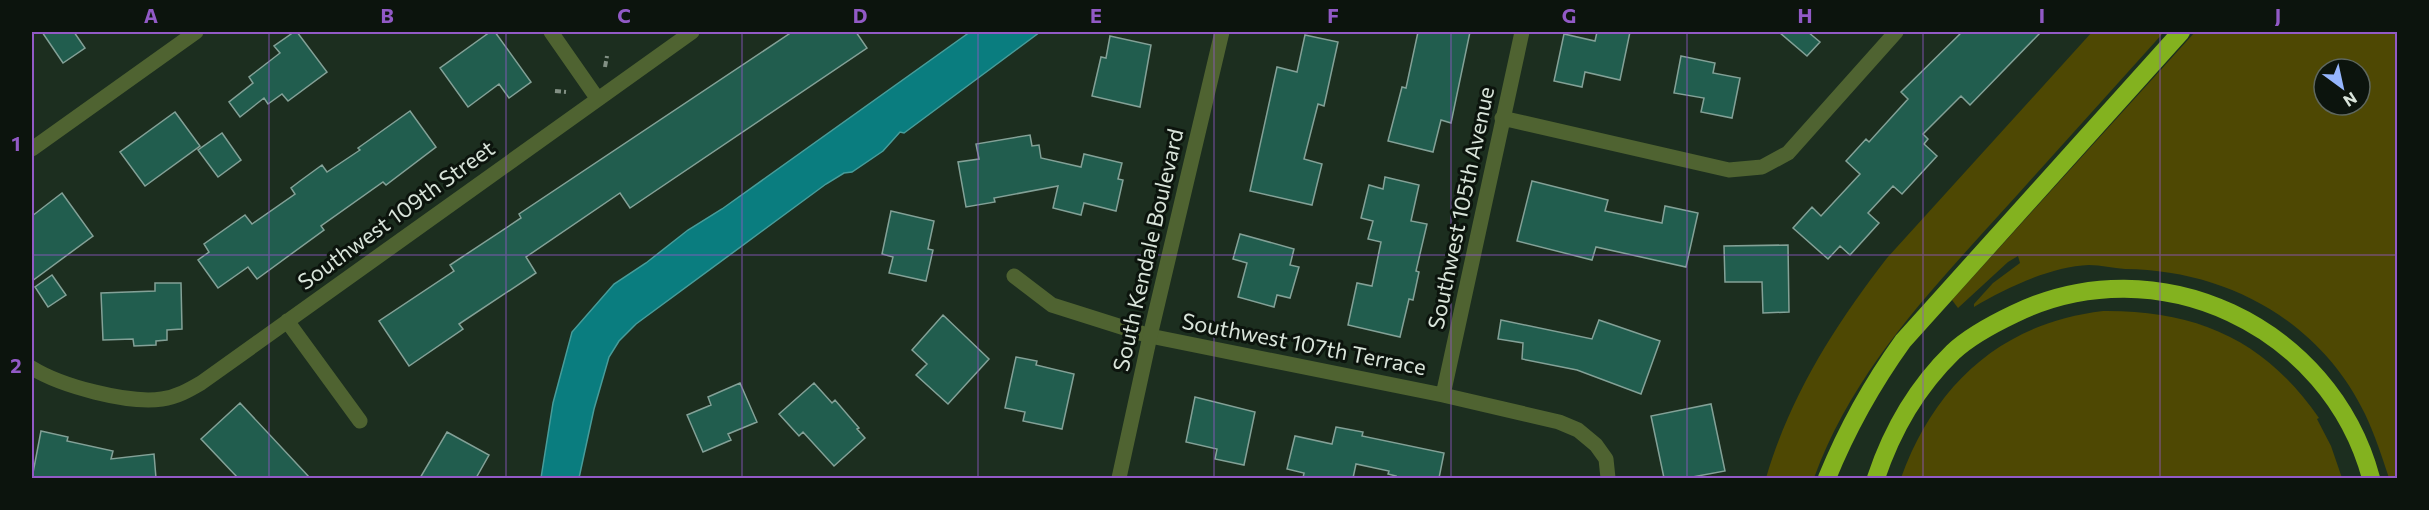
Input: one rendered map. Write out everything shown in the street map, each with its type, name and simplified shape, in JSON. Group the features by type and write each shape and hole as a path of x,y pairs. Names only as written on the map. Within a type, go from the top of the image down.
{"highway":[{"path":"1827,478 1861,405 1876,378 1903,341 2181,32"},
{"path":"1876,478 1885,452 1903,414 1927,380 1954,350 1991,325 2028,307 2067,293 2110,288 2151,289 2193,298 2233,313 2269,333 2301,360 2329,390 2352,428 2371,478"}],"street":[{"path":"32,149 196,32"},
{"path":"551,32 597,98"},
{"name":"Southwest 109th Street","path":"32,368 60,382 114,395 151,400 169,398 182,393 210,378 286,321 692,32"},
{"name":"South Kendale Boulevard","path":"1119,478 1222,32"},
{"name":"Southwest 105th Avenue","path":"1443,394 1522,32"},
{"path":"1502,118 1729,170 1762,167 1788,153 1896,32"},
{"name":"Southwest 107th Terrace","path":"1014,276 1052,305 1150,336 1443,394 1559,422 1578,430 1592,441 1606,459 1608,478"},
{"path":"286,321 360,421"}],"path":[{"path":"605,67 607,56"},
{"path":"555,91 566,92"}],"shaded area":[{"path":"2092,32 2164,32 1918,306 1870,370 1849,404 1814,478 1766,478 1801,390 1832,335 1868,283 1887,258"},
{"path":"2195,32 2397,32 2397,478 2389,478 2365,414 2346,381 2323,352 2296,328 2266,307 2234,291 2199,279 2163,272 2089,265 2060,269 2030,279 1974,307 1974,304 1993,283 2020,263 2018,256 2008,262 1958,308 1952,300"},
{"path":"2103,311 2169,316 2226,335 2252,350 2276,368 2319,418 2317,419 2331,446 2342,478 1901,478 1915,444 1933,414 1953,387 1977,364 2004,344 2034,329 2067,318"}],"water":[{"path":"970,32 1040,32 904,133 900,132 883,151 852,172 844,173 826,184 636,324 619,341 609,357 594,409 579,478 541,478 553,403 572,332 614,284"}],"building":[{"path":"42,32 74,32 85,48 63,63"},
{"path":"297,32 327,72 288,101 282,94 268,104 264,98 240,117 229,102 253,83 249,77 280,53 274,46"},
{"path":"490,32 495,32 531,82 509,98 499,84 468,107 440,68"},
{"path":"792,32 856,32 867,48 630,208 620,193 526,257 536,273 459,324 463,329 409,366 379,321 454,271 450,265 521,218 519,214"},
{"path":"1418,32 1470,32 1451,123 1441,120 1433,152 1388,141 1402,87 1406,88"},
{"path":"1597,32 1630,32 1620,80 1585,72 1582,87 1554,81 1564,34 1595,41"},
{"path":"1779,32 1808,32 1820,42 1807,56"},
{"path":"1962,32 2041,32 1970,105 1961,96 1923,134 1928,139 1924,144 1937,156 1902,194 1893,186 1868,213 1879,223 1850,255 1840,246 1828,259 1793,228 1812,207 1821,216 1860,174 1846,161 1866,139 1869,142 1908,99 1901,92"},
{"path":"1305,35 1338,42 1324,106 1318,104 1304,159 1322,164 1312,205 1250,191 1277,67 1297,72"},
{"path":"1110,36 1151,45 1140,107 1092,96 1101,57 1106,58"},
{"path":"1681,56 1715,63 1713,73 1740,78 1732,118 1701,112 1704,98 1674,93"},
{"path":"410,111 436,147 386,185 383,182 321,226 324,230 257,279 248,267 218,288 198,260 209,252 204,244 245,215 252,224 295,194 291,188 322,165 327,172 360,150 358,148"},
{"path":"175,112 200,146 145,186 120,152"},
{"path":"222,133 241,160 218,177 198,150"},
{"path":"1030,135 1032,146 1039,145 1041,158 1081,167 1084,154 1122,163 1118,179 1123,180 1116,211 1084,203 1081,215 1053,208 1058,186 994,198 995,202 966,207 958,162 979,159 976,144"},
{"path":"1385,177 1419,185 1411,221 1427,224 1416,271 1419,272 1413,300 1409,299 1400,337 1348,325 1357,283 1372,286 1381,242 1368,239 1373,221 1361,218 1369,185 1383,189"},
{"path":"1532,181 1608,200 1605,211 1662,223 1665,206 1698,213 1686,267 1596,247 1592,260 1517,241"},
{"path":"62,193 93,236 32,281 32,216"},
{"path":"891,211 934,221 928,249 933,250 926,281 889,273 893,257 882,254"},
{"path":"1240,234 1294,249 1290,265 1299,267 1290,298 1277,295 1274,307 1238,297 1247,263 1233,259"},
{"path":"1788,245 1789,312 1763,313 1762,282 1725,282 1724,246"},
{"path":"52,275 66,295 48,307 35,287"},
{"path":"155,283 181,283 182,329 167,330 167,340 156,341 156,345 134,346 133,339 103,340 101,293 155,291"},
{"path":"943,315 989,359 948,404 916,375 927,364 912,350"},
{"path":"1501,320 1592,339 1599,320 1660,341 1641,394 1577,370 1522,359 1523,343 1498,339"},
{"path":"1016,357 1037,361 1036,365 1074,374 1062,429 1023,421 1025,412 1005,408"},
{"path":"740,383 757,422 728,434 731,440 703,452 687,415 711,405 708,397"},
{"path":"814,383 832,403 835,400 865,438 834,466 803,432 799,436 779,414"},
{"path":"1195,397 1255,412 1244,465 1215,459 1217,449 1186,442"},
{"path":"240,403 310,478 238,478 201,439"},
{"path":"1711,404 1725,471 1687,478 1664,478 1651,416"},
{"path":"1336,427 1363,432 1362,436 1444,453 1439,478 1395,478 1396,476 1388,474 1389,471 1356,464 1353,478 1303,478 1304,473 1287,469 1295,436 1332,444"},
{"path":"41,431 68,437 67,441 113,451 111,459 154,454 156,478 32,478"},
{"path":"447,432 489,455 476,478 420,478"}]}
